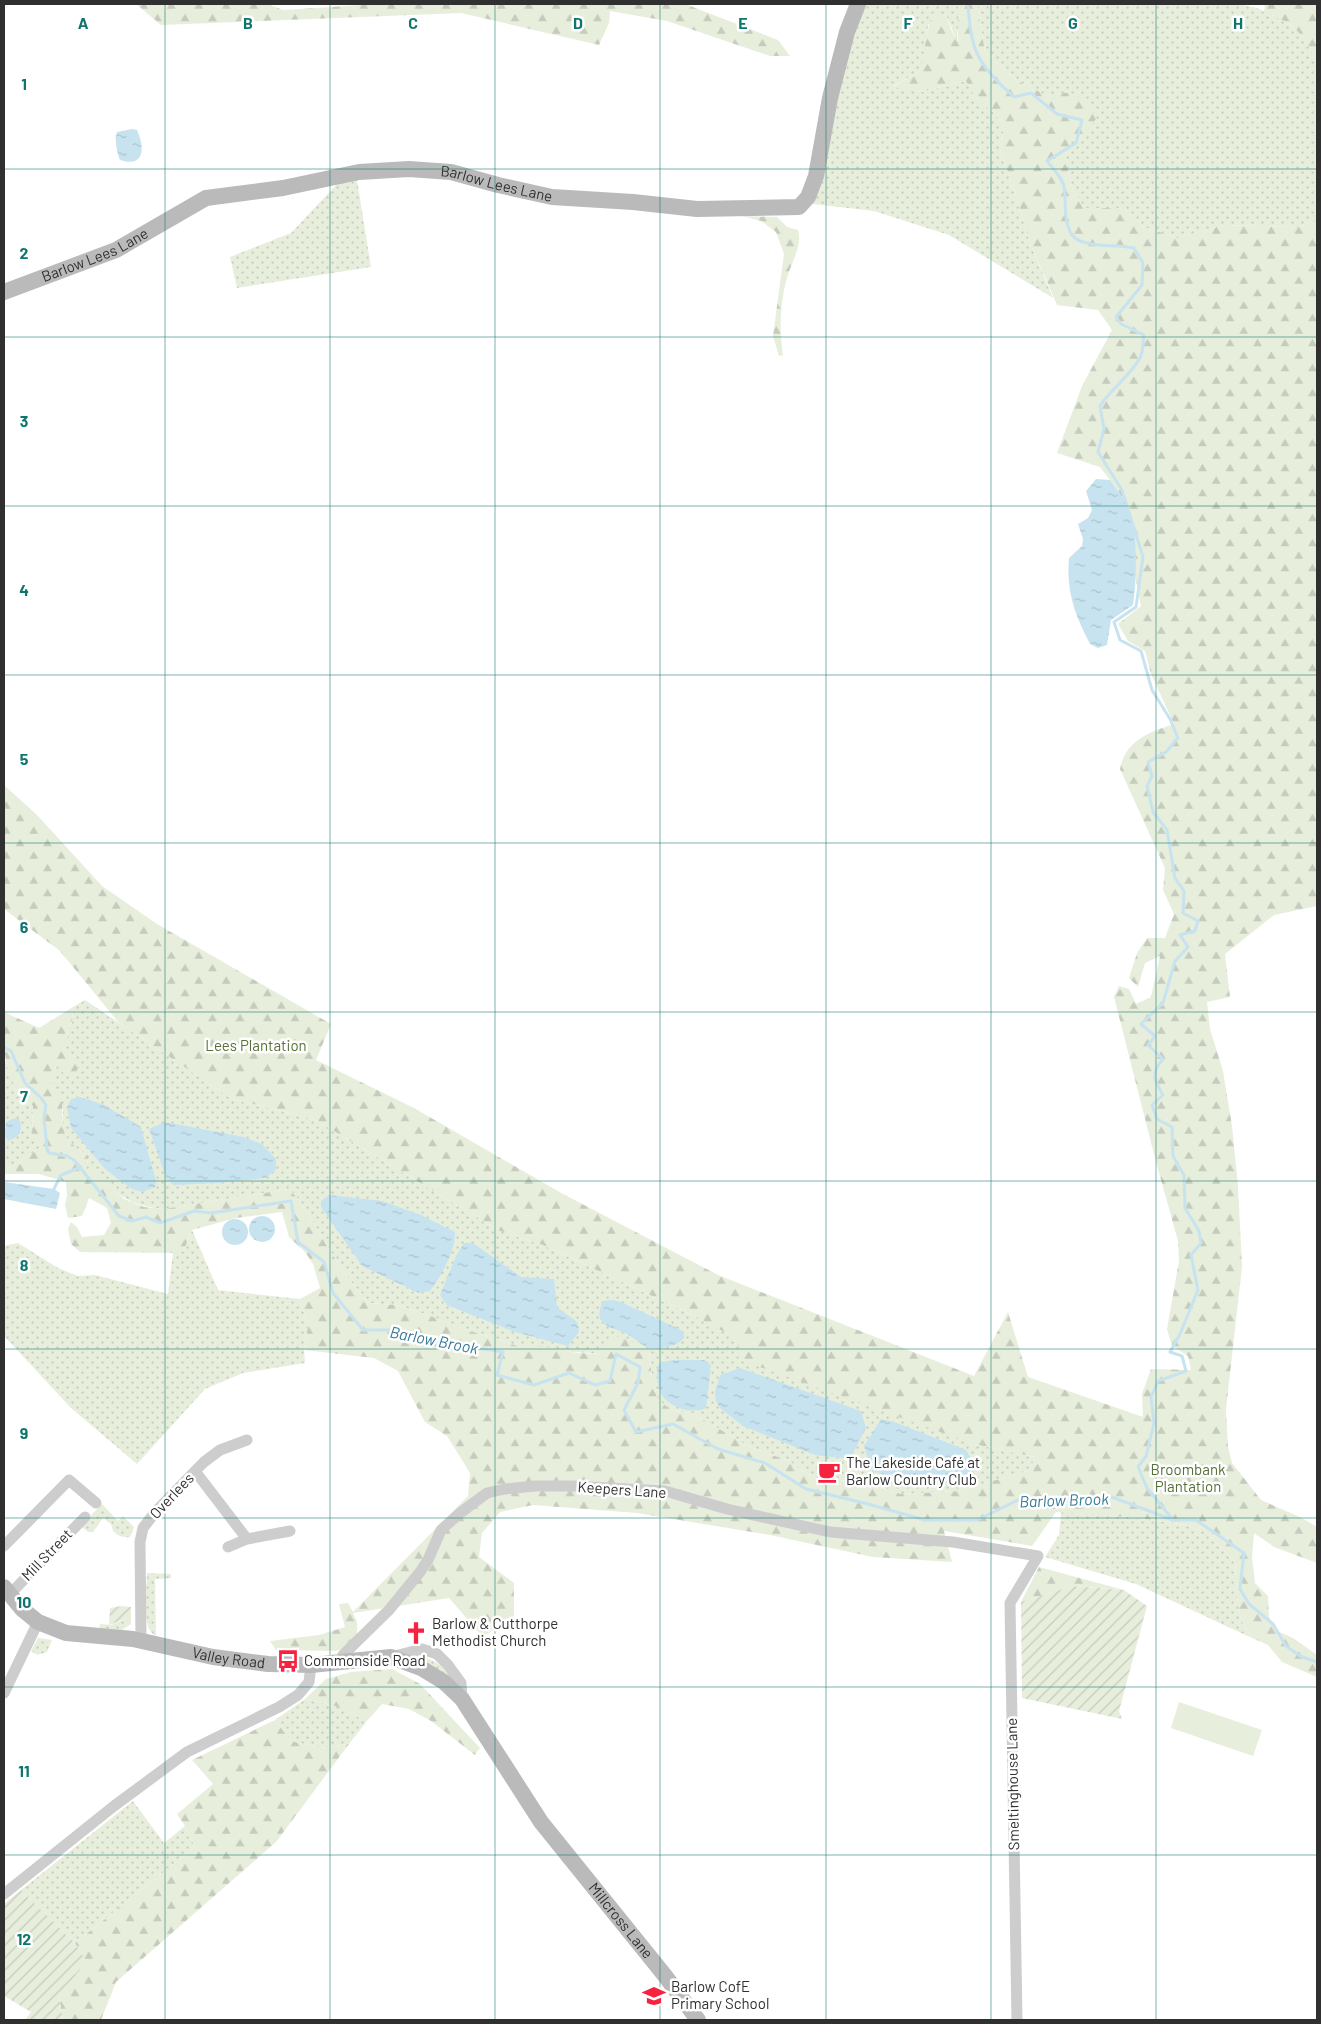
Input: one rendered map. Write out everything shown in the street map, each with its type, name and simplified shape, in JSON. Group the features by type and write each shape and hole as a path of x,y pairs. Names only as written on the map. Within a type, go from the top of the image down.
{"street":[{"name":"Barlow Lees Lane","path":"4,292 116,250 206,198 283,188 359,172 409,169 451,172 552,198 633,202 697,209 799,207 808,197 816,176 846,32 858,4"},
{"name":"Overlees","path":"141,1640 140,1542 143,1528 157,1510 195,1471 220,1450 247,1440"},
{"path":"195,1471 247,1539"},
{"path":"4,1546 69,1480 96,1503"},
{"name":"Keepers Lane","path":"344,1662 343,1655 389,1610 420,1572 428,1560 441,1530 487,1493 505,1489 535,1486 572,1486 665,1491 727,1510 830,1532 953,1542 1038,1556"},
{"name":"Mill Street","path":"7,1590 85,1517"},
{"path":"228,1547 247,1539 290,1531"},
{"name":"Smeltinghouse Lane","path":"1017,2020 1010,1604 1038,1556"},
{"name":"Valley Road","path":"7,1590 22,1609 38,1622 71,1634 141,1640 213,1657 268,1664 312,1664 391,1657 422,1668 444,1682 462,1698 541,1822"},
{"path":"4,1693 38,1622"},
{"path":"4,1894 114,1806 187,1752 279,1707 298,1694 309,1682 312,1664"},
{"name":"Millcross Lane","path":"541,1822 698,2020"}],"green space":[{"path":"136,4 268,4 283,10 378,4 685,4 778,40 790,56 770,56 667,21 610,11 609,23 599,45 461,13 161,25"},
{"path":"864,4 958,4 957,41 946,15 928,25 926,52 920,71 893,86 921,92 966,81 976,98 994,113 1004,126 1000,154 1009,174 1031,245 1053,298 949,235 874,211 813,204 843,71"},
{"path":"958,4 977,4 985,52 1017,81 1048,96 1070,92 1090,104 1096,119 1082,136 1071,140 1065,157 1072,187 1084,208 1124,208 1144,227 1177,238 1224,225 1299,227 1317,220 1317,906 1274,915 1225,954 1230,997 1207,1002 1210,1029 1223,1071 1232,1126 1238,1186 1242,1267 1226,1409 1228,1447 1232,1463 1261,1500 1302,1518 1317,1527 1317,1563 1274,1547 1254,1533 1252,1558 1255,1583 1268,1596 1269,1617 1275,1630 1293,1638 1317,1655 1317,1677 1282,1662 1268,1645 1252,1638 1241,1620 1237,1597 1235,1562 1206,1532 1185,1525 1140,1518 1056,1512 1032,1546 944,1531 952,1562 873,1557 770,1535 637,1513 533,1505 500,1512 482,1533 479,1557 514,1583 514,1616 483,1637 449,1598 353,1613 357,1622 357,1637 340,1650 276,1650 270,1641 319,1635 345,1627 339,1604 348,1603 353,1612 468,1496 470,1473 447,1436 425,1422 398,1371 374,1358 304,1350 308,1326 300,1299 320,1288 313,1264 305,1252 289,1237 282,1212 236,1218 192,1230 184,1250 180,1253 80,1252 71,1244 68,1229 71,1222 77,1227 82,1237 104,1235 111,1223 107,1208 89,1198 82,1216 68,1218 65,1205 67,1195 66,1182 39,1174 4,1174 4,1167 14,1166 41,1147 32,1133 33,1106 15,1087 6,1064 4,1012 39,1028 73,1007 72,1023 66,1031 68,1039 64,1052 79,1064 75,1076 65,1075 56,1065 52,1091 61,1095 64,1131 67,1137 71,1143 89,1156 86,1169 98,1172 107,1184 124,1199 144,1207 163,1209 289,1189 300,1201 342,1270 368,1303 396,1305 524,1348 529,1344 578,1353 600,1354 610,1336 626,1338 649,1351 652,1378 658,1400 673,1411 692,1413 750,1447 789,1461 820,1483 857,1479 901,1494 959,1491 1030,1470 1035,1457 974,1444 743,1361 737,1339 693,1315 543,1245 500,1231 314,1119 232,1099 119,1023 60,951 4,909 4,785 38,816 102,886 157,924 331,1024 316,1060 414,1108 563,1194 718,1275 974,1376 1008,1312 1028,1377 1143,1417 1142,1394 1151,1369 1191,1370 1188,1356 1172,1346 1167,1329 1179,1261 1178,1241 1114,997 1119,986 1129,989 1136,1004 1151,997 1160,956 1145,963 1138,987 1129,978 1137,953 1147,938 1165,938 1174,914 1163,890 1165,868 1120,769 1127,751 1140,739 1156,730 1174,724 1151,674 1145,651 1128,641 1118,624 1141,606 1119,492 1100,467 1057,453 1082,386 1112,330 1098,310 1057,305 1031,245 1009,174 1000,154 1004,126 994,113 976,98 966,81 921,92 892,87 920,71 929,26 934,12 946,15 952,32 958,41"},
{"path":"977,4 1239,4 1257,8 1289,23 1304,38 1317,62 1317,220 1299,227 1224,225 1177,238 1144,227 1124,208 1084,208 1072,187 1065,157 1071,140 1082,136 1070,92 1048,97 1017,81 985,52"},
{"path":"1265,4 1317,4 1317,62 1304,38 1289,23 1264,12"},
{"path":"357,180 371,267 237,288 230,257 291,233 340,181"},
{"path":"742,216 777,217 787,227 798,230 798,248 787,278 782,307 781,336 783,355 779,356 773,336 784,254 776,232 761,221"},
{"path":"85,1000 232,1099 314,1119 500,1231 543,1245 693,1315 737,1339 974,1444 1035,1457 1030,1470 959,1491 901,1494 857,1479 820,1483 789,1461 750,1447 692,1413 673,1411 658,1400 652,1378 649,1351 601,1354 524,1348 396,1305 368,1303 342,1270 300,1201 289,1189 163,1209 132,1202 113,1190 96,1172 86,1169 89,1156 74,1147 63,1133 63,1108 52,1091 56,1066 66,1042 66,1031 72,1023 73,1007"},
{"path":"4,1057 18,1090 33,1106 32,1132 41,1147 14,1166 4,1167"},
{"path":"192,1230 218,1290 300,1299 308,1326 304,1350 305,1363 243,1373 205,1389 137,1464 71,1408 4,1336 4,1246 18,1243 58,1268 78,1276 95,1275 168,1294 173,1252 180,1253 184,1250"},
{"path":"102,1504 118,1521 123,1516 134,1527 130,1537 123,1537 117,1534 113,1531 111,1524 103,1518 93,1532 88,1532 81,1526"},
{"path":"1061,1512 1140,1518 1185,1525 1206,1532 1235,1562 1237,1597 1241,1620 1252,1638 1136,1584 1045,1557 1059,1535"},
{"path":"1039,1567 1124,1590 1072,1586 1021,1602"},
{"path":"147,1573 171,1574 171,1578 155,1579 156,1636 151,1632 146,1617"},
{"path":"1072,1586 1124,1590 1147,1606 1119,1711 1122,1719 1022,1698 1021,1602"},
{"path":"131,1607 131,1617 109,1625 110,1608"},
{"path":"131,1617 131,1624 122,1630 99,1629 100,1624 111,1625"},
{"path":"38,1638 52,1640 47,1652 37,1655 31,1651"},
{"path":"409,1656 425,1658 436,1662 455,1683"},
{"path":"392,1669 420,1684 480,1748 475,1755 431,1721 409,1709 382,1704 367,1721 335,1706 305,1699 326,1679 351,1672"},
{"path":"305,1699 335,1706 367,1721 349,1744 320,1748 291,1741 275,1720"},
{"path":"1179,1702 1262,1730 1253,1756 1171,1728"},
{"path":"275,1720 291,1741 320,1748 349,1744 276,1842 116,1982 101,2020 63,2020 59,1997 85,1961 75,1943 195,1847 177,1814 213,1784 192,1760"},
{"path":"133,1801 164,1843 185,1826 195,1847 75,1943 21,1890"},
{"path":"21,1890 75,1943 86,1961 59,1997 63,2020 25,2020 31,2012 4,1996 4,1904"}],"water":[{"path":"137,130 140,136 141,154 134,161 120,160 116,146 117,132"},
{"path":"1096,479 1110,480 1128,508 1134,528 1136,562 1133,605 1111,620 1107,645 1098,648 1090,644 1076,613 1070,593 1068,570 1069,558 1082,546 1083,539 1078,524 1088,518 1092,510 1086,491"},
{"path":"80,1097 104,1105 141,1127 156,1181 155,1187 142,1192 132,1189 105,1169 71,1128 67,1107 71,1099"},
{"path":"15,1118 19,1119 21,1130 15,1138 8,1141 5,1136 6,1122"},
{"path":"165,1122 244,1137 262,1144 276,1159 276,1170 265,1178 174,1185 167,1180 149,1129"},
{"path":"4,1182 54,1189 60,1193 56,1209 4,1199"},
{"path":"329,1195 382,1201 421,1215 455,1232 455,1239 447,1263 430,1291 419,1293 362,1266 321,1207 321,1201"},
{"path":"262,1216 271,1220 275,1229 271,1238 262,1242 253,1238 249,1229 253,1220"},
{"path":"235,1219 244,1223 248,1232 244,1241 235,1245 226,1241 222,1232 226,1223"},
{"path":"464,1243 473,1243 521,1277 554,1279 557,1307 577,1322 579,1332 568,1346 515,1332 447,1305 440,1295 456,1256"},
{"path":"613,1300 681,1330 685,1337 678,1343 667,1347 656,1349 646,1347 627,1334 604,1324 601,1320 599,1316 603,1301"},
{"path":"704,1360 711,1365 706,1408 696,1411 684,1410 669,1403 663,1396 658,1383 658,1365 663,1362"},
{"path":"740,1368 861,1411 866,1428 850,1459 815,1455 743,1426 720,1408 716,1401 715,1392 720,1375"},
{"path":"881,1419 897,1423 966,1450 977,1469 956,1483 913,1483 872,1471 864,1446"}],"waterway":[{"path":"968,4 974,46 984,66 1002,86 1014,97 1031,93 1057,114 1082,120 1076,143 1047,161 1060,177 1063,184 1067,224 1074,237 1087,243 1134,248 1143,263 1142,285 1116,317 1121,324 1144,335 1142,353 1131,371 1100,406 1104,429 1098,452 1122,490 1143,557 1136,607 1114,622 1120,640 1141,651 1152,690 1170,719 1178,738 1166,752 1148,762 1152,776 1147,786 1153,812 1167,830 1175,878 1184,891 1183,913 1198,921 1195,931 1180,935 1188,947 1175,961 1163,1003 1141,1024 1155,1036 1148,1045 1163,1059 1155,1073 1157,1085 1163,1095 1152,1105 1157,1119 1172,1127 1173,1156 1184,1175 1185,1208 1199,1231 1201,1243 1191,1255 1198,1290 1180,1334 1170,1352 1182,1356 1186,1371 1158,1381 1151,1397 1154,1423 1146,1456 1138,1467 1147,1488 1173,1520"},
{"name":"Barlow Brook","path":"4,1047 11,1051 25,1083 46,1105 44,1118 49,1153 67,1156 74,1160 119,1216 132,1221 146,1217 160,1223 194,1211 211,1213 291,1201 298,1242 324,1262 333,1293 363,1330 396,1330 415,1338 503,1352 497,1375 534,1385 569,1373 595,1385 610,1381 616,1354 640,1367 638,1383 624,1410 636,1432 673,1424 718,1449 765,1463 806,1489 925,1520 977,1520 1018,1500 1109,1496 1173,1520 1196,1520 1244,1553 1240,1589 1249,1604 1273,1624 1286,1646 1300,1656 1317,1662"},
{"path":"54,1189 61,1175 81,1167"}],"place":[{"name":"The Lakeside Café at Barlow Country Club","path":"829,1472"},
{"name":"Barlow & Cutthorpe Methodist Church","path":"416,1633"},
{"name":"Commonside Road","path":"288,1661"},
{"name":"Barlow CofE Primary School","path":"654,1996"}],"park label":[{"name":"Lees Plantation","path":"256,1046"},
{"name":"Broombank Plantation","path":"1188,1478"}]}
